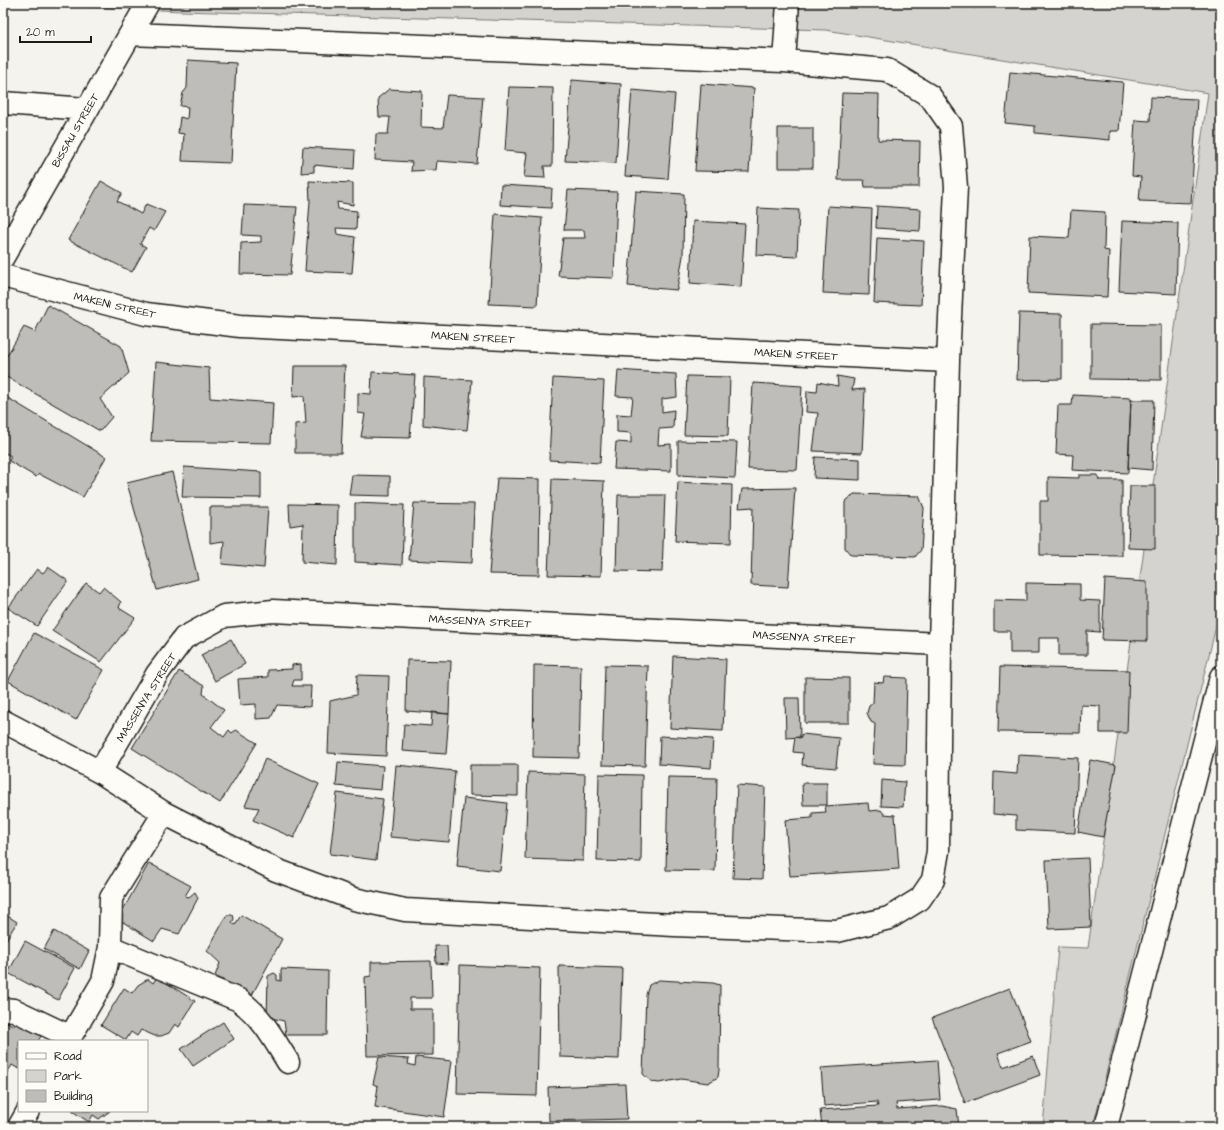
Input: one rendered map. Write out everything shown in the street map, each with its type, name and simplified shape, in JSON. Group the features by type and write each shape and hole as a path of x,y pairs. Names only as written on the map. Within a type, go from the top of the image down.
{"main road":[{"name":"BISSAU STREET","path":"3,257 148,3"},
{"path":"784,61 788,3"},
{"path":"3,721 100,772 164,813 276,870 354,899 405,910 674,925 837,931 889,918 920,899 933,880 938,851 940,644 948,361 956,187 951,126 930,96 886,70 784,61 131,34"},
{"path":"3,103 88,109"},
{"name":"MAKENI STREET","path":"3,276 146,314 240,326 948,361"},
{"name":"MASSENYA STREET","path":"100,772 157,674 184,638 224,616 273,611 940,644"},
{"path":"1106,1127 1221,677"},
{"path":"3,1009 14,1010 70,1039 103,981 110,947 111,898 164,813"},
{"path":"110,947 239,1000 254,1011 265,1024 288,1062"},
{"path":"19,1127 27,1112"}],"green space":[{"path":"5,3 1221,3 1221,606 1093,1127 1043,1127 1058,947 1088,948 1208,93 826,30 182,11"}],"building":[{"path":"188,60 236,63 231,163 182,161 184,134 178,133 180,117 187,119 188,107 180,106 183,93 187,88"},
{"path":"1010,72 1123,82 1119,131 1110,131 1110,140 1035,133 1035,126 1005,123"},
{"path":"572,80 621,84 616,163 565,161"},
{"path":"701,84 754,88 749,172 695,171"},
{"path":"509,87 553,88 552,166 544,166 545,178 524,177 527,153 505,151"},
{"path":"389,89 422,91 421,127 443,128 447,95 483,97 477,164 437,161 436,170 411,171 412,162 375,160 376,134 388,134 390,117 379,117 378,98"},
{"path":"632,90 675,94 668,179 625,176"},
{"path":"842,93 879,94 878,140 920,141 919,187 865,187 864,180 838,180"},
{"path":"1151,97 1197,99 1191,203 1139,201 1141,177 1132,176 1135,120 1150,121"},
{"path":"778,128 813,128 813,168 778,168"},
{"path":"303,147 355,150 354,169 314,165 314,172 301,173"},
{"path":"101,181 122,193 117,201 141,214 146,204 165,212 154,231 149,228 140,244 146,247 132,272 68,240"},
{"path":"309,181 353,183 353,205 337,202 338,209 357,211 356,229 336,228 337,234 355,237 352,273 305,271 310,201"},
{"path":"501,185 552,188 551,208 500,205"},
{"path":"568,190 617,192 614,278 558,276 563,238 585,238 584,230 564,230"},
{"path":"636,191 684,194 683,256 677,290 628,286"},
{"path":"244,205 297,207 290,275 240,274 241,243 261,242 261,236 242,235"},
{"path":"828,206 872,209 869,295 823,293"},
{"path":"877,206 921,209 920,231 876,228"},
{"path":"758,208 799,210 797,257 756,255"},
{"path":"1071,210 1105,212 1104,250 1109,251 1107,297 1028,293 1030,236 1069,238"},
{"path":"495,214 542,218 537,306 489,304"},
{"path":"693,221 745,224 741,287 690,283"},
{"path":"1122,221 1178,223 1176,294 1119,291"},
{"path":"877,238 924,241 921,305 874,303"},
{"path":"48,305 121,346 129,373 100,399 112,417 100,431 3,375 3,362 24,327 35,332"},
{"path":"1019,313 1062,314 1062,379 1017,380"},
{"path":"1091,324 1161,325 1161,380 1091,379"},
{"path":"156,362 209,368 210,398 273,403 271,443 151,441"},
{"path":"294,366 345,366 341,453 295,453 295,424 306,423 304,396 293,397"},
{"path":"618,370 676,374 677,397 662,399 662,412 674,410 673,428 659,429 658,445 671,444 671,471 614,469 616,442 631,443 631,433 617,432 617,414 631,415 633,397 616,396"},
{"path":"372,372 415,375 410,438 361,437 365,414 358,413 358,393 371,394"},
{"path":"687,376 730,377 728,436 684,435"},
{"path":"837,376 854,379 852,390 865,389 862,453 813,451 818,413 806,412 807,391 817,392 818,382 838,386"},
{"path":"424,377 472,380 467,430 423,425"},
{"path":"553,378 604,381 600,463 549,460"},
{"path":"753,383 802,386 797,470 748,469"},
{"path":"3,395 106,457 83,497 39,474 36,477 9,461 11,456 3,452"},
{"path":"1073,395 1131,398 1128,473 1072,470 1073,455 1056,454 1058,405 1072,405"},
{"path":"1131,400 1154,400 1152,470 1128,468"},
{"path":"678,441 737,442 735,478 678,475"},
{"path":"815,457 860,459 860,480 814,478"},
{"path":"184,467 261,472 261,498 182,497"},
{"path":"172,472 198,579 157,590 127,483"},
{"path":"352,475 390,476 390,496 349,495"},
{"path":"1079,475 1098,475 1099,480 1122,480 1122,556 1040,555 1040,501 1048,501 1048,477 1079,478"},
{"path":"497,478 540,479 539,575 489,574"},
{"path":"552,479 604,481 601,576 548,575"},
{"path":"678,482 732,485 731,543 675,541"},
{"path":"1130,486 1155,486 1155,549 1128,548"},
{"path":"795,488 788,587 751,585 753,507 739,508 742,489"},
{"path":"854,494 919,496 924,508 921,550 915,557 851,555 845,548 845,502"},
{"path":"618,495 665,495 662,572 616,571"},
{"path":"355,503 404,505 402,565 355,562"},
{"path":"414,503 474,504 472,563 409,560"},
{"path":"289,504 338,505 337,565 302,562 303,524 290,526"},
{"path":"210,507 268,507 264,568 222,564 224,541 210,543"},
{"path":"48,567 68,581 37,626 8,608 37,569 43,573"},
{"path":"1105,579 1147,582 1147,641 1102,640"},
{"path":"86,583 99,592 103,587 121,602 119,608 135,618 101,662 52,631"},
{"path":"1026,583 1080,584 1080,600 1100,601 1100,632 1087,631 1087,655 1059,655 1059,638 1039,638 1039,653 1010,653 1010,631 994,631 994,600 1026,601"},
{"path":"34,633 104,670 76,720 8,681"},
{"path":"231,639 245,664 215,681 201,655"},
{"path":"673,656 726,659 723,731 670,728"},
{"path":"407,660 451,661 449,714 406,711"},
{"path":"301,664 301,680 294,680 292,686 311,686 310,707 277,705 271,718 256,719 256,704 240,705 238,679 268,677 268,670 292,669 292,665"},
{"path":"534,665 581,666 579,758 533,757"},
{"path":"605,665 648,666 645,766 602,765"},
{"path":"1000,667 1129,670 1127,733 1100,733 1100,706 1081,705 1080,733 998,732"},
{"path":"179,671 204,686 203,694 224,710 211,727 224,737 229,730 232,733 236,730 257,743 220,803 132,748"},
{"path":"357,675 389,676 386,756 328,753 330,701 356,695"},
{"path":"805,677 849,678 849,723 805,723"},
{"path":"884,677 907,678 905,765 873,764 875,724 871,722 867,713 869,706 873,703 874,682 883,683"},
{"path":"785,698 799,698 800,737 786,738"},
{"path":"432,712 449,714 446,754 402,751 404,724 431,726"},
{"path":"802,734 839,738 836,768 802,765 803,753 793,752 795,737 800,738"},
{"path":"660,736 713,739 711,768 659,764"},
{"path":"1018,755 1078,758 1075,833 1016,830 1016,816 993,814 994,772 1017,774"},
{"path":"265,759 319,784 294,838 253,820 259,808 245,806"},
{"path":"1090,760 1116,765 1103,837 1078,832"},
{"path":"338,762 383,766 381,790 336,786"},
{"path":"396,765 455,771 449,842 390,837"},
{"path":"470,765 518,765 518,796 470,795"},
{"path":"528,772 585,774 583,861 525,859"},
{"path":"599,774 642,775 641,862 597,861"},
{"path":"668,777 717,778 715,871 666,870"},
{"path":"882,780 905,782 903,807 881,806"},
{"path":"802,783 827,783 827,805 803,805"},
{"path":"737,785 765,787 762,879 733,878"},
{"path":"337,793 383,799 376,860 330,854"},
{"path":"464,798 507,803 500,871 457,866"},
{"path":"868,803 869,811 881,810 884,814 895,815 899,869 790,876 785,820 812,818 812,813 826,812 825,806"},
{"path":"1088,858 1091,927 1049,929 1046,860"},
{"path":"149,863 191,886 185,896 189,897 195,892 198,898 179,934 162,929 154,941 118,919"},
{"path":"3,913 17,922 6,940 3,938"},
{"path":"227,915 233,915 234,919 232,923 235,925 241,915 282,939 252,995 215,976 220,963 207,951"},
{"path":"54,931 89,951 80,969 44,949"},
{"path":"25,941 75,968 58,1000 8,973"},
{"path":"435,946 447,946 448,964 436,963"},
{"path":"431,961 432,998 410,998 410,1009 433,1009 433,1055 367,1056 365,977 371,976 371,962"},
{"path":"460,965 540,968 537,1096 457,1094"},
{"path":"559,966 622,968 619,1059 560,1057"},
{"path":"281,969 328,971 327,1035 286,1035 284,1021 267,1017 268,976 274,973 277,975 277,980 281,981"},
{"path":"157,977 195,1001 179,1027 175,1024 169,1033 161,1036 155,1036 141,1030 137,1036 131,1032 126,1040 101,1025 124,988 132,993 138,985 148,979 153,983"},
{"path":"659,980 713,983 720,985 719,1070 718,1077 708,1083 681,1079 659,1083 652,1082 643,1074 646,995 649,985"},
{"path":"1010,988 1031,1041 998,1053 1003,1067 1033,1056 1040,1075 965,1103 932,1018"},
{"path":"19,1018 43,1033 39,1040 18,1040 18,1068 12,1065 7,1073 3,1075 3,1028 7,1022 14,1026"},
{"path":"223,1022 234,1039 193,1066 181,1049"},
{"path":"379,1057 409,1059 408,1064 415,1066 416,1057 452,1061 444,1117 375,1107 378,1086 373,1084"},
{"path":"937,1060 940,1100 896,1103 897,1109 942,1106 957,1109 959,1127 822,1127 820,1110 878,1106 877,1102 824,1106 821,1068"},
{"path":"625,1084 627,1119 549,1121 548,1087"},
{"path":"74,1112 109,1112 99,1119 93,1115 89,1122"}],"waterway":[{"path":"972,3 975,5 981,3"}]}
